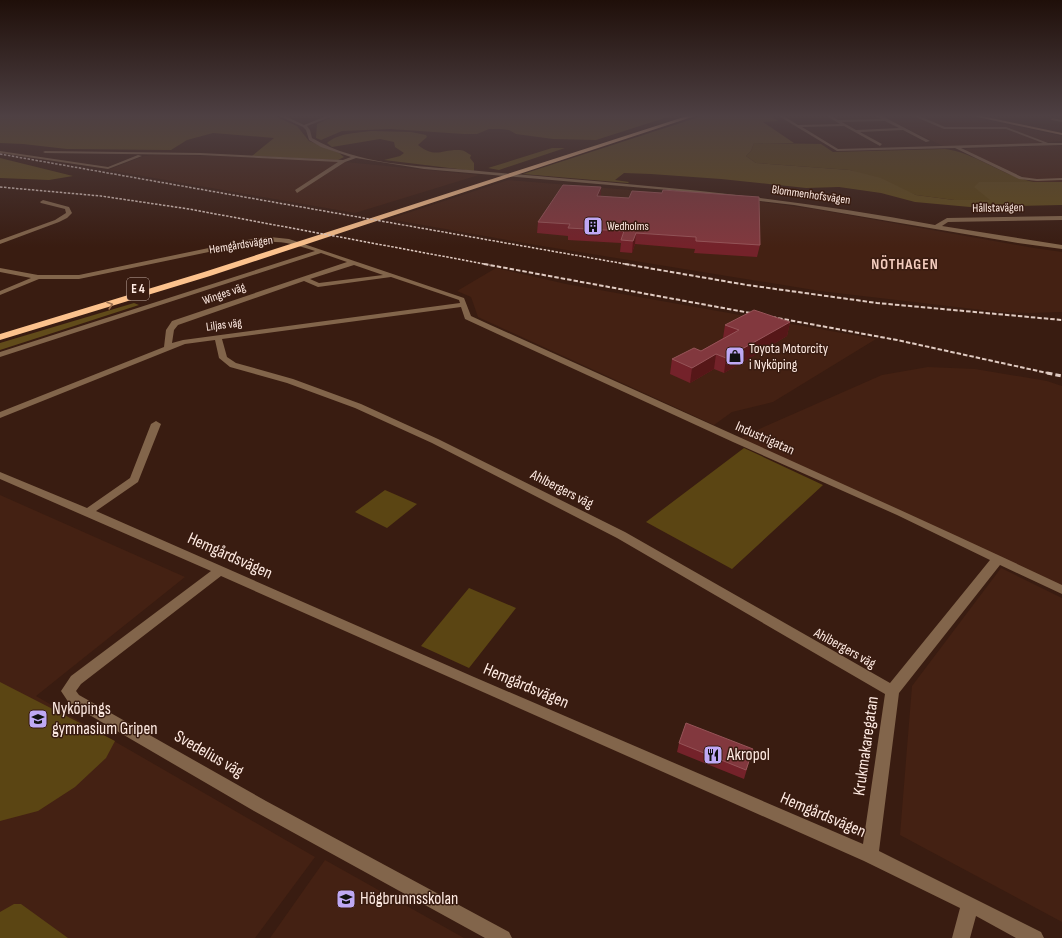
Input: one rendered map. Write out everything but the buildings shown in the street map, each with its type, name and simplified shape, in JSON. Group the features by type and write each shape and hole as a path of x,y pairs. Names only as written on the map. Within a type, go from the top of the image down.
{"highway":[{"name":"E 4","path":"0,330 276,246 548,159"},
{"name":"E 4","path":"0,337 118,302 564,159"}],"street":[{"path":"39,159 93,168 108,168 133,159"},
{"path":"298,159 343,161"},
{"path":"297,191 343,161 350,159"},
{"name":"Blommenhofsvägen","path":"367,159 425,168 731,195 840,210 1062,247"},
{"path":"980,159 1021,178 1037,180 1062,179"},
{"path":"0,242 57,221 65,217 68,213 67,208 43,202"},
{"name":"Hållstavägen","path":"937,226 947,220 1062,218"},
{"name":"Hemgårdsvägen","path":"0,270 38,277 55,278 94,275 270,238 287,240 322,251"},
{"path":"322,251 352,263 462,299 463,305"},
{"name":"Hemgårdsvägen","path":"0,355 322,251"},
{"name":"Winges väg","path":"168,347 170,330 174,323 352,263"},
{"path":"304,279 318,285 391,276"},
{"name":"Hemgårdsvägen","path":"0,293 38,277"},
{"name":"Liljas väg","path":"0,415 183,342 463,305"},
{"name":"Industrigatan","path":"463,305 468,317 998,559 1062,590"},
{"name":"Ahlbergers väg","path":"218,338 223,358 233,365 290,382 358,406 435,441 621,535 892,691"},
{"path":"88,512 134,480 156,424"},
{"name":"Hemgårdsvägen","path":"0,475 88,512 218,571 870,855 1035,938"},
{"name":"Krukmakaregatan","path":"870,855 892,691 998,559"},
{"name":"Svedelius väg","path":"218,571 76,680 68,691 74,699 260,806 503,938"},
{"path":"962,938 970,904"}],"shaded area":[{"path":"0,159 73,176 49,180 0,178"},
{"path":"137,159 282,159 335,161 479,175 355,213 108,170"},
{"path":"312,159 340,159 338,160"},
{"path":"471,159 474,163 474,171 384,160"},
{"path":"518,159 533,159 499,170 488,168"},
{"path":"570,159 750,159 756,163 850,170 881,178 916,195 954,200 990,200 974,187 979,182 1062,182 1062,205 970,207 915,202 881,193 839,187 806,188 721,179 651,174 624,173 615,180 629,182 628,183 523,174"},
{"path":"750,159 975,159 1011,175 1034,182 979,182 991,200 954,200 916,195 850,170 756,163"},
{"path":"983,159 1062,159 1062,182 1034,182"},
{"path":"508,180 739,199 814,209 1062,252 1062,312 999,312 820,291 536,245 389,219"},
{"path":"496,268 566,284 876,339 773,402 732,412 714,425 478,317 471,297 457,291"},
{"path":"134,303 139,305 0,350 0,343"},
{"path":"928,367 975,369 1047,381 1062,386 1062,587 739,438 882,375"},
{"path":"744,448 823,485 732,569 646,522"},
{"path":"385,490 417,504 387,528 355,512"},
{"name":"Nyköpings gymnasium Gripen","path":"0,495 185,577 36,696 315,857 255,938 0,938"},
{"path":"1001,568 1062,598 1062,922 900,835 912,686"},
{"path":"469,588 516,608 469,668 421,646"},
{"path":"0,682 115,741 106,758 75,787 38,811 0,821"},
{"name":"Högbrunnsskolan","path":"325,860 464,938 270,938"},
{"path":"14,904 21,904 68,938 0,938 0,912"}],"railway":[{"path":"27,159 631,265"},
{"path":"0,187 101,196 189,209 490,265"},
{"path":"484,264 897,340 1052,374"},
{"path":"625,264 747,285 877,303 1062,320"},
{"path":"1047,373 1052,374"},
{"path":"1052,374 1062,376"}],"place":[{"name":"Wedholms","path":"593,226"},
{"name":"Toyota Motorcity i Nyköping","path":"735,356"},
{"name":"Nyköpings gymnasium Gripen","path":"38,719"},
{"name":"Akropol","path":"713,755"},
{"name":"Högbrunnsskolan","path":"346,899"}],"district":[{"name":"NÖTHAGEN","path":"905,264"}]}
